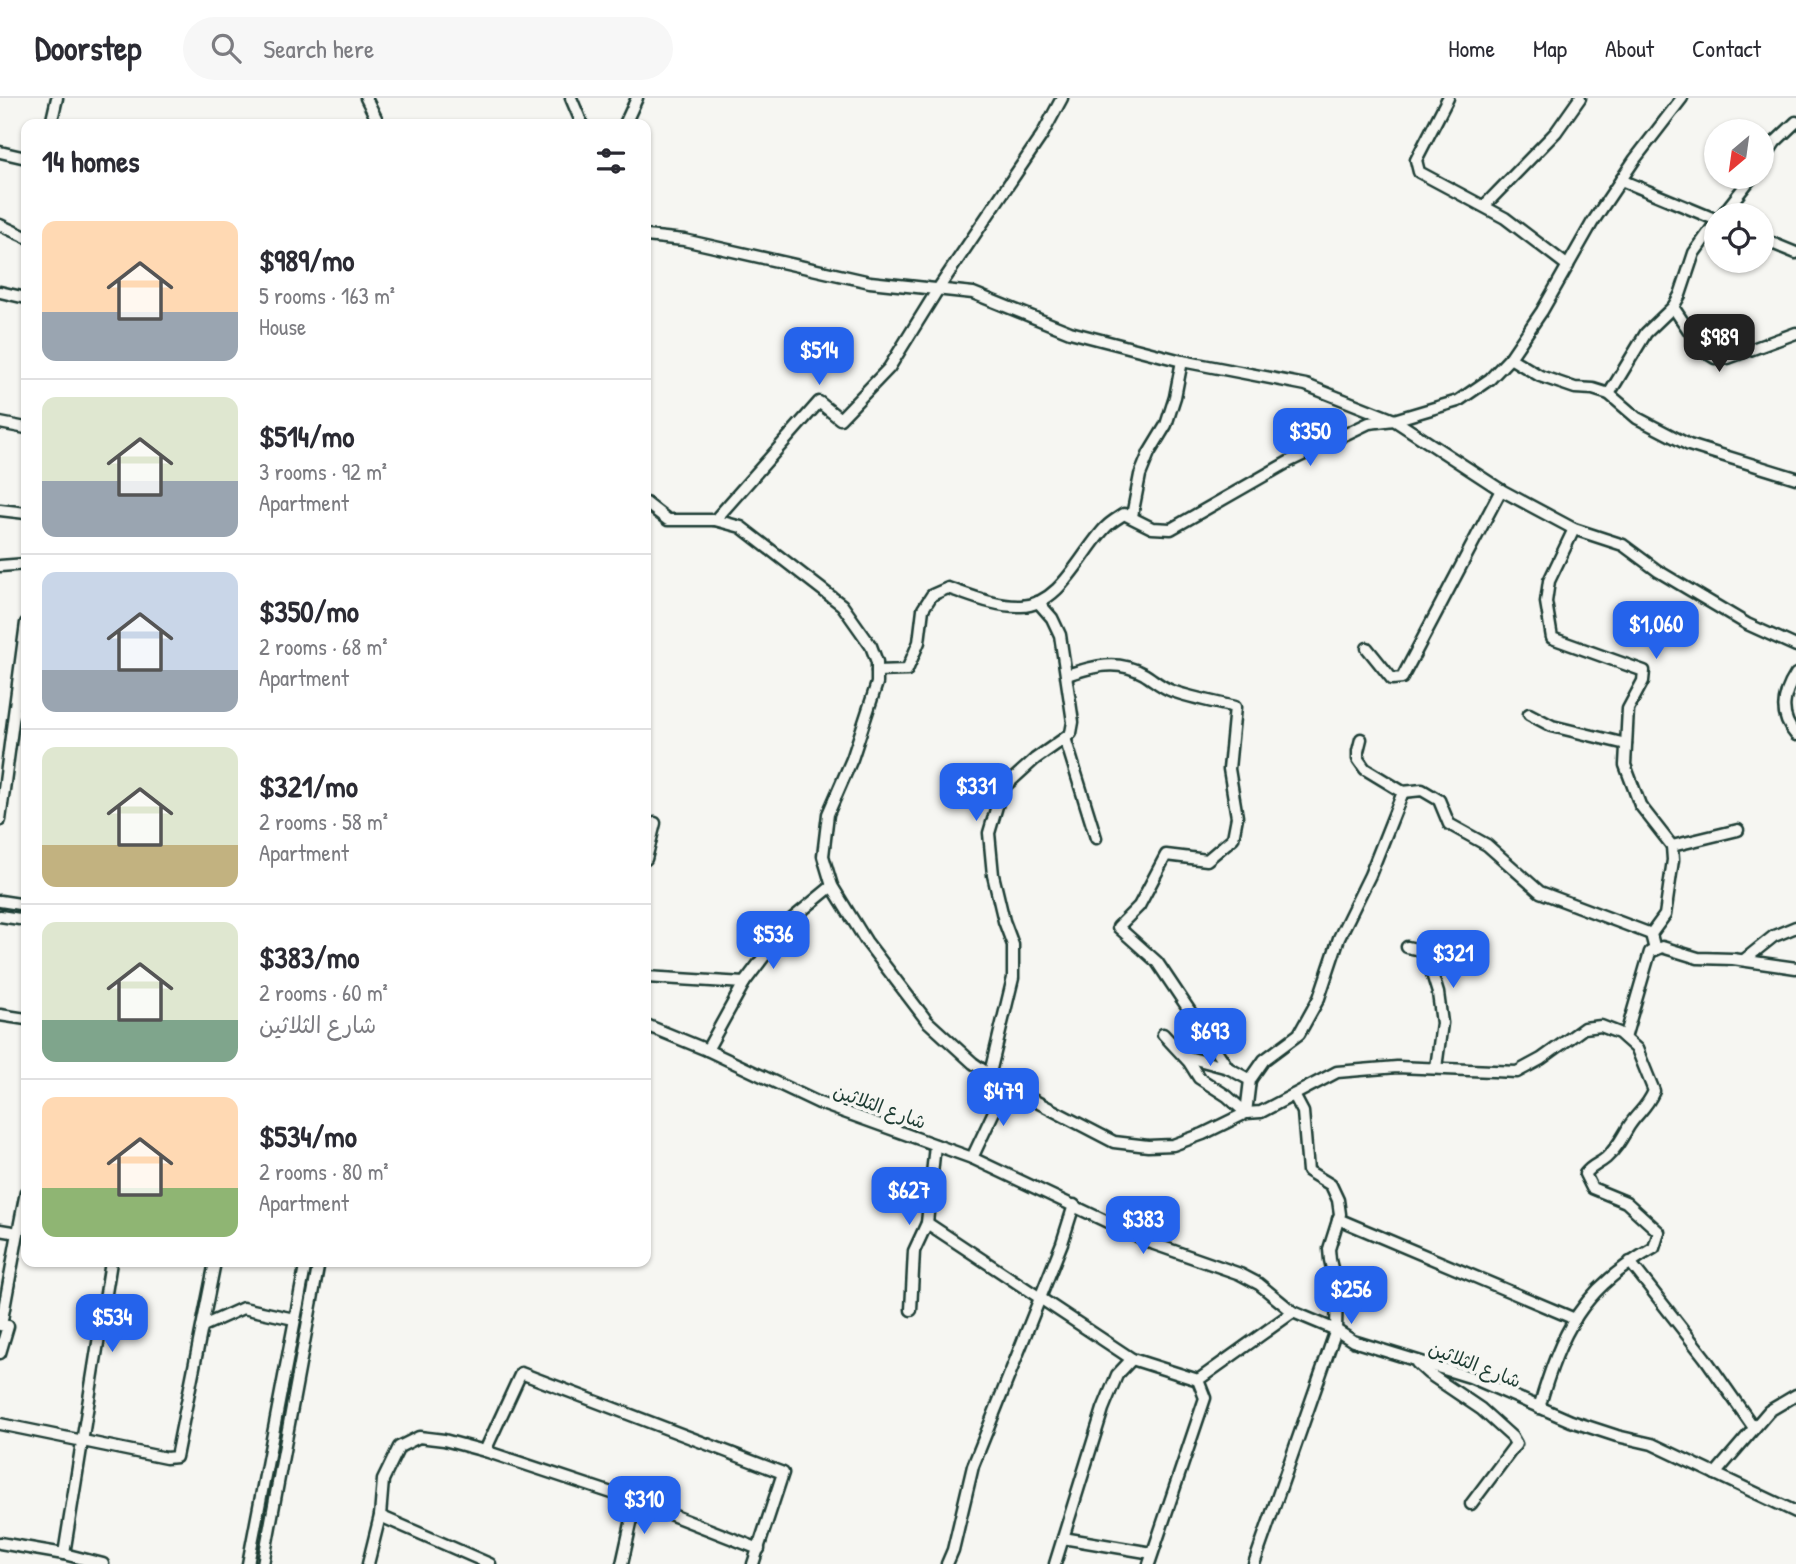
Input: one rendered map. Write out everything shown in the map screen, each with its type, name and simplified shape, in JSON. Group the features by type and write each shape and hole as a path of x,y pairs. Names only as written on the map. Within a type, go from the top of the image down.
{"street":[{"path":"52,119 57,98"},
{"path":"366,98 376,119"},
{"path":"571,98 580,119"},
{"path":"627,119 637,98"},
{"path":"715,520 819,402 841,419 889,368 938,289 1042,135 1062,98"},
{"path":"1448,98 1421,147 1416,166 1426,176 1505,218 1568,266"},
{"path":"1485,205 1556,132 1580,98"},
{"path":"877,671 907,670 919,642 923,609 932,594 948,588 995,604 1023,607 1038,602 1058,590 1106,527 1124,514 1152,528 1171,529 1290,461 1369,423 1394,420 1458,401 1490,379 1510,358 1592,223 1682,98"},
{"path":"1774,144 1796,122"},
{"path":"0,152 21,157"},
{"path":"1621,180 1704,215"},
{"path":"1731,203 1743,189"},
{"path":"0,225 21,235"},
{"path":"651,237 684,240 870,282 973,293 1070,332 1182,361 1306,385 1394,420 1501,490 1574,529 1623,545 1658,571 1747,624 1796,646"},
{"path":"1609,394 1646,333 1673,307 1680,295 1694,253 1704,239"},
{"path":"1774,244 1796,253"},
{"path":"0,292 21,297"},
{"path":"1673,307 1702,350 1715,358 1728,358 1796,333"},
{"path":"1510,358 1551,380 1575,388 1593,389 1609,394 1637,418 1689,445 1795,476"},
{"path":"1132,516 1140,475 1149,453 1166,425 1182,361"},
{"path":"0,423 21,427"},
{"path":"1367,648 1392,680 1402,678 1501,490"},
{"path":"651,507 668,520 715,520 741,527 842,605 872,646 877,662 877,683 856,746 828,814 824,856 832,886 866,940 928,1021 973,1063 1006,1086 1114,1142 1149,1146 1173,1144 1203,1134 1246,1113 1261,1112 1337,1072 1373,1067 1517,1072 1541,1059 1584,1028 1601,1026 1619,1033 1637,1049 1654,1091 1648,1105 1630,1124 1619,1145 1603,1161 1592,1165 1585,1174 1592,1188 1626,1202 1659,1232 1654,1248 1606,1280 1587,1299 1567,1332 1539,1408"},
{"path":"0,510 21,512"},
{"path":"1574,529 1549,581 1546,602 1552,638 1644,671 1643,681 1628,709 1625,765 1640,805 1672,846 1673,860 1665,915 1651,933"},
{"path":"0,566 21,565"},
{"path":"990,1073 1013,978 1013,945 1004,922 993,875 989,833 1002,789 1035,759 1065,738 1070,733 1073,722 1060,635 1052,618 1038,602"},
{"path":"0,820 21,659"},
{"path":"1067,675 1100,664 1118,664 1146,675 1154,684 1172,691 1235,707 1229,769 1237,817 1233,838 1206,860 1166,855 1139,906 1118,927 1157,962 1228,1068"},
{"path":"1796,674 1786,690 1784,707 1790,728 1796,735"},
{"path":"1530,714 1552,726 1626,744"},
{"path":"1065,738 1096,838"},
{"path":"1362,739 1357,751 1358,760 1364,769 1404,792 1422,789 1439,800 1449,824 1487,845 1541,892 1651,933"},
{"path":"1246,1113 1250,1080 1264,1060 1299,1034 1319,998 1339,938 1370,874 1404,792"},
{"path":"651,839 655,823"},
{"path":"1672,846 1738,830"},
{"path":"707,1050 744,983 793,918 832,886"},
{"path":"0,901 21,904"},
{"path":"0,916 21,918"},
{"path":"1744,960 1774,936 1796,927"},
{"path":"1651,933 1655,950"},
{"path":"1407,947 1425,951 1438,993 1442,1023 1436,1068"},
{"path":"1625,1038 1650,952 1662,947 1698,958 1744,960 1796,968"},
{"path":"651,976 744,983"},
{"path":"0,1015 21,1018"},
{"name":"شارع الثلاثين","path":"651,1028 707,1050 819,1103 972,1158 1170,1251 1240,1274 1259,1284 1293,1312 1336,1330 1353,1341 1470,1377 1539,1408 1617,1436 1652,1444 1796,1512"},
{"path":"1163,1034 1184,1056 1199,1078 1227,1096 1246,1113"},
{"path":"1184,1056 1228,1068 1250,1080"},
{"path":"972,1158 1006,1086"},
{"path":"1254,1564 1336,1330 1337,1289 1329,1260 1329,1249 1338,1219 1338,1200 1331,1185 1307,1171 1303,1112 1294,1095"},
{"path":"911,1310 914,1251 927,1223 935,1144"},
{"path":"947,1564 953,1550 973,1466 1041,1298 1074,1205"},
{"path":"0,1353 8,1326 1,1325 21,1218"},
{"path":"1338,1219 1576,1319"},
{"path":"927,1223 1132,1359 1198,1380"},
{"path":"0,1230 18,1233"},
{"path":"1630,1262 1705,1358 1754,1428"},
{"path":"64,1554 110,1267"},
{"path":"0,1424 166,1458 176,1457 214,1267"},
{"path":"248,1564 305,1267"},
{"path":"263,1564 318,1267"},
{"path":"203,1326 243,1308 294,1319"},
{"path":"1198,1380 1293,1312"},
{"path":"1055,1564 1103,1409 1117,1375 1132,1359"},
{"path":"1415,1360 1428,1373 1481,1409 1512,1437 1516,1444 1471,1504"},
{"path":"485,1451 521,1373 783,1473 754,1564"},
{"path":"1149,1564 1205,1398 1198,1380"},
{"path":"1716,1474 1775,1406 1796,1395"},
{"path":"368,1564 380,1516 383,1480 399,1447 419,1437 444,1440 485,1451 636,1501 759,1549"},
{"path":"622,1564 636,1501"},
{"path":"380,1516 491,1564"},
{"path":"1063,1538 1152,1553"},
{"path":"0,1543 103,1564"}]}
